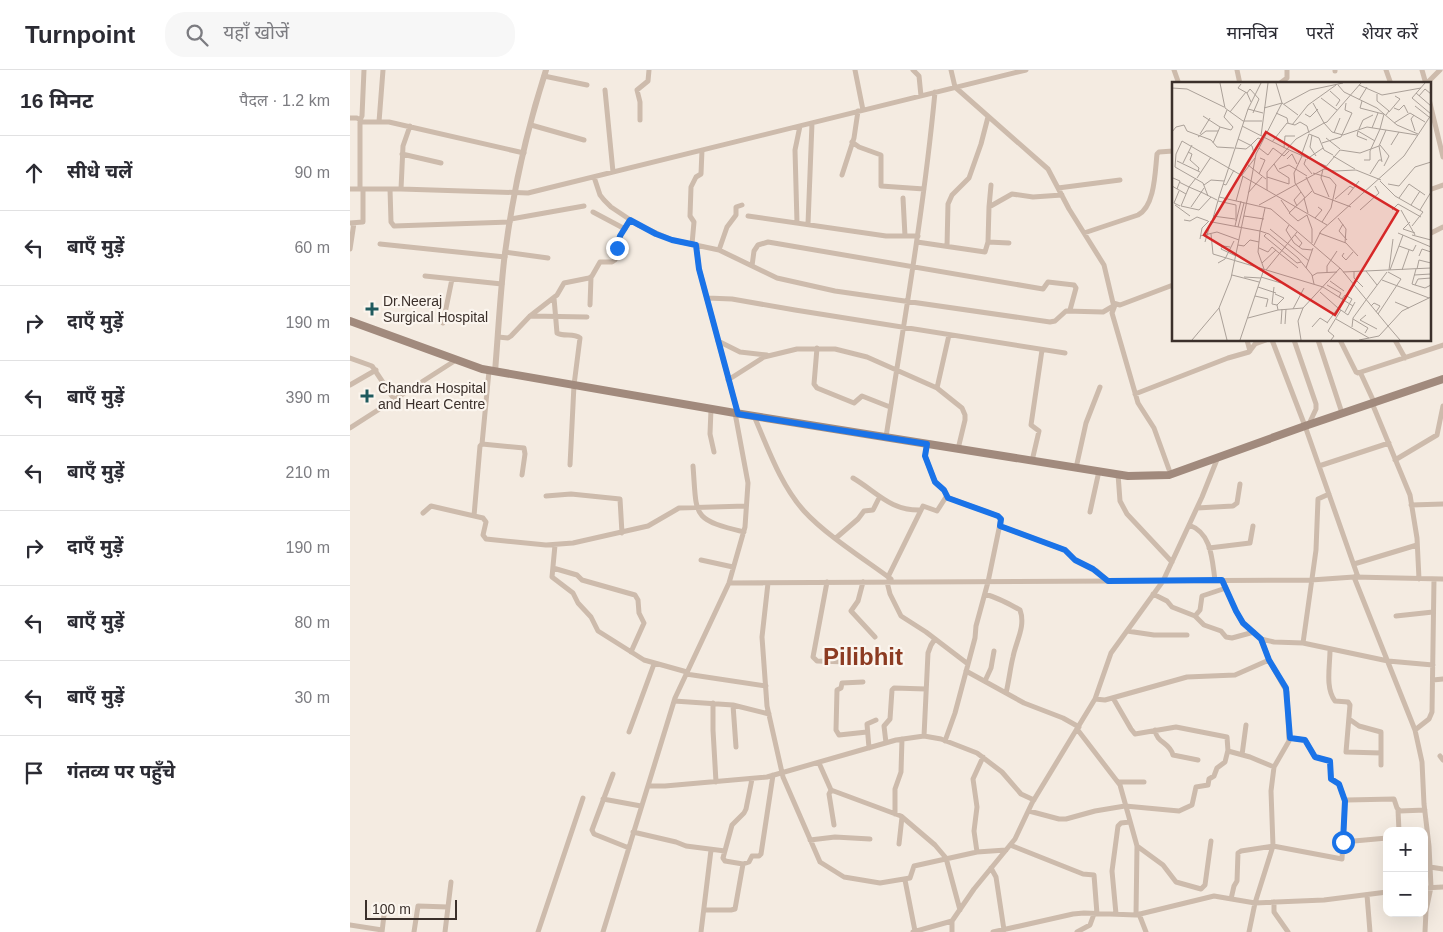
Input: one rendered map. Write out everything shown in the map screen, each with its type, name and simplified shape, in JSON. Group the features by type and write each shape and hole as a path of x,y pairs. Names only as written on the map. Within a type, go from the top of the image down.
{"main road":[{"path":"350,321 456,360 492,371 886,438 1128,476 1171,475 1307,425 1443,379"}],"street":[{"path":"350,249 352,223 362,223 364,220 360,121 362,116 364,70"},
{"path":"378,122 383,70"},
{"path":"640,120 640,102 637,90 648,81 649,70"},
{"path":"842,175 861,111 855,70"},
{"path":"914,70 919,76 921,96"},
{"path":"950,70 955,87 1048,169 1104,265 1111,300 1115,305"},
{"path":"350,189 528,193 1026,70"},
{"path":"1286,81 1287,70"},
{"path":"1386,70 1390,82"},
{"path":"1428,82 1440,70"},
{"path":"474,516 480,446 482,444 498,337 505,254 515,192 530,125 545,73 586,85"},
{"path":"605,90 613,172"},
{"path":"886,438 918,239 935,92"},
{"path":"1430,103 1443,157"},
{"path":"947,246 949,235 948,204 952,195 969,178 982,144 988,117"},
{"path":"350,118 357,118 360,121 389,122 410,126 524,153"},
{"path":"808,224 812,123"},
{"path":"530,125 584,140"},
{"path":"401,189 404,140 410,126"},
{"path":"797,223 795,150 800,126"},
{"path":"852,142 859,147 880,155 881,186 924,189"},
{"path":"603,932 674,701 729,583 744,532 748,483 736,413 699,269 694,245 694,222 690,216 691,187 696,177 701,174 702,150"},
{"path":"1084,233 1145,211 1153,189 1157,154 1159,152 1172,151"},
{"path":"402,154 441,163"},
{"path":"594,177 598,191 604,200 638,225 672,240 719,250 784,280 835,291 1053,322 1064,312 1070,310 1102,312 1115,305 1120,305 1172,285"},
{"path":"1058,188 1120,180"},
{"path":"748,216 886,236 905,236 947,246 985,252 988,242 991,185"},
{"path":"1430,190 1443,185"},
{"path":"390,189 391,222 394,226 510,221 584,206"},
{"path":"989,207 1012,194 1033,197 1062,195"},
{"path":"903,198 905,236"},
{"path":"719,250 727,227 736,215 736,207 742,205"},
{"path":"594,212 625,229"},
{"path":"590,305 591,277 600,262 614,260 620,236 631,221"},
{"path":"1430,234 1443,227"},
{"path":"752,266 755,248 768,242 1043,289 1048,282 1074,285 1076,288 1070,310"},
{"path":"988,242 1009,244"},
{"path":"380,244 548,258"},
{"path":"425,276 502,284"},
{"path":"498,337 510,338 530,316 559,293 564,284 591,277"},
{"path":"443,323 452,279"},
{"path":"554,298 556,330 558,334 580,338 574,385 570,465"},
{"path":"707,298 732,299 1065,353"},
{"path":"1115,305 1112,312 1135,394 1140,407 1154,428 1171,475"},
{"path":"530,316 587,317"},
{"path":"937,388 949,335"},
{"path":"718,341 740,352 769,355"},
{"path":"1247,341 1250,351"},
{"path":"1135,394 1250,351 1255,344 1263,341"},
{"path":"1272,341 1307,425 1319,466 1354,564 1356,578 1415,730 1422,762 1431,887 1426,911 1425,932"},
{"path":"1294,341 1316,404 1316,409 1307,425"},
{"path":"1318,341 1342,413"},
{"path":"1340,341 1356,372 1361,374 1405,482 1411,504 1417,545 1419,579"},
{"path":"1396,341 1405,358"},
{"path":"1361,374 1443,345"},
{"path":"817,348 815,386 854,402 862,396 890,407"},
{"path":"728,380 769,355 797,349 835,349 862,355 937,388 959,406 965,415 958,449"},
{"path":"1032,461 1039,431 1031,425 1042,350"},
{"path":"350,358 368,364 376,370 394,399"},
{"path":"350,428 456,360"},
{"path":"350,385 376,370"},
{"path":"1076,468 1086,423 1100,387"},
{"path":"1396,460 1437,435 1443,406"},
{"path":"711,409 710,434 714,452"},
{"path":"754,416 792,495 810,517 888,579 895,582 1443,579"},
{"path":"1319,466 1389,443"},
{"path":"482,444 524,448 522,475"},
{"path":"927,444 925,456 935,482 944,490 948,498"},
{"path":"952,932 952,921 974,889 1015,839 1034,800 1095,699 1111,653 1163,580 1197,508 1218,457"},
{"path":"693,466 696,507 704,518 710,522 744,532"},
{"path":"1090,512 1099,471"},
{"path":"1118,474 1119,495 1122,506 1127,514 1172,562"},
{"path":"853,478 868,487 879,498 901,509 921,510"},
{"path":"1197,508 1233,506 1237,503 1240,484"},
{"path":"546,496 571,494 620,499 622,533"},
{"path":"1303,644 1316,550 1318,499 1329,494"},
{"path":"836,538 858,519 864,511 874,508 879,498"},
{"path":"945,741 955,713 968,664 1001,519 998,516 944,498 937,511 925,506 921,510 888,579 890,594 901,616 968,664"},
{"path":"1411,504 1443,504"},
{"path":"423,513 431,506 485,520 483,535 486,539 555,545 595,539 653,524 678,509 746,506"},
{"path":"1189,525 1199,531 1210,548 1215,580"},
{"path":"1000,526 1065,550 1075,560 1093,569 1108,581"},
{"path":"1210,548 1248,544 1252,541 1253,526"},
{"path":"555,545 552,577 573,593 578,603 591,616 598,631 631,652 653,663 687,673 766,686"},
{"path":"1354,564 1417,545"},
{"path":"700,560 733,567"},
{"path":"552,568 577,575 582,580 635,595 638,600 638,613 644,623 631,652"},
{"path":"729,583 863,582 888,579"},
{"path":"1415,730 1429,719 1432,712 1434,579"},
{"path":"1222,580 1243,623 1261,639 1269,660 1287,692 1290,738 1274,767 1271,791 1273,846 1249,932"},
{"path":"826,582 813,657 817,661 848,662"},
{"path":"863,582 860,598 851,611 874,637"},
{"path":"768,583 762,637 769,714 782,773 820,862 844,878 880,883 905,880 912,877 914,866 977,852 1006,850"},
{"path":"1195,616 1200,610 1202,596 1226,588"},
{"path":"985,594 1004,600 1020,610 1022,615 1018,643 1013,656 1006,693"},
{"path":"1153,594 1168,600 1172,607 1195,616 1204,625 1221,631 1224,636 1229,638 1254,632"},
{"path":"1396,616 1433,612"},
{"path":"1127,631 1148,635 1187,635"},
{"path":"924,736 928,653 935,639"},
{"path":"1261,639 1303,644 1388,661 1433,664"},
{"path":"1330,650 1330,690 1335,701 1350,703 1346,752 1382,753"},
{"path":"985,681 991,668 994,651"},
{"path":"1095,699 1105,700 1188,677 1235,675 1269,660"},
{"path":"629,732 653,663"},
{"path":"966,670 1006,693 1078,728 1119,782 1137,846 1138,915 1146,932"},
{"path":"1433,680 1443,679"},
{"path":"862,682 842,683 841,688 837,690 836,730 839,735 868,732"},
{"path":"886,743 884,726 890,719 892,690 894,688 926,689"},
{"path":"1029,811 1059,819 1125,806 1179,812 1191,806 1195,788 1208,785 1209,779 1214,776 1217,768 1225,762 1228,750 1227,738 1181,727 1138,734 1132,732 1113,698"},
{"path":"674,701 733,705 769,714"},
{"path":"713,703 716,782"},
{"path":"733,705 736,747"},
{"path":"1349,719 1359,726 1381,732 1381,766"},
{"path":"869,748 867,724 876,720"},
{"path":"1242,755 1246,725"},
{"path":"1155,730 1157,738 1171,748 1173,755 1198,760"},
{"path":"648,786 752,779 782,773 886,743 924,736 970,750 1002,772 1021,794 1034,800"},
{"path":"1231,899 1237,881 1238,853 1241,851 1273,846 1342,859 1345,801 1339,784 1331,779 1330,761 1315,757 1305,740 1290,738"},
{"path":"895,814 895,789 901,772 902,739"},
{"path":"1228,750 1274,767"},
{"path":"977,852 974,830 977,807 973,779 982,757"},
{"path":"819,763 830,790 834,825"},
{"path":"613,774 592,828 592,833 629,848"},
{"path":"752,779 746,809 732,825 723,858 726,862 743,864 749,862 752,856 759,856 761,854 773,775"},
{"path":"1119,782 1144,782"},
{"path":"830,790 902,817 935,845 946,858 960,910"},
{"path":"538,932 583,798"},
{"path":"604,799 642,806"},
{"path":"1345,801 1394,799 1398,810 1400,827"},
{"path":"1398,810 1425,810"},
{"path":"899,844 902,817"},
{"path":"1116,914 1112,873 1118,826 1121,823 1130,822"},
{"path":"634,832 686,846 725,851"},
{"path":"810,840 835,837 870,839"},
{"path":"1343,842 1383,838"},
{"path":"1137,846 1163,865 1176,882 1201,889 1205,885 1210,841"},
{"path":"1010,845 1080,873 1094,875 1095,914 1090,925 1077,932"},
{"path":"701,932 711,850"},
{"path":"705,910 735,909 743,864"},
{"path":"1430,867 1443,869"},
{"path":"991,868 996,877 1004,930"},
{"path":"905,880 914,932 952,921"},
{"path":"445,932 451,882"},
{"path":"1428,887 1443,886"},
{"path":"993,932 1073,914 1138,915 1214,896 1256,903 1324,900 1383,892"},
{"path":"1367,894 1370,932"},
{"path":"1274,902 1274,912 1288,932"},
{"path":"414,932 418,906 448,907"},
{"path":"350,925 382,931 384,915"}],"place":[{"name":"Dr.Neeraj Surgical Hospital","path":"372,309"},
{"name":"Chandra Hospital and Heart Centre","path":"367,396"}],"district":[{"name":"Pilibhit","path":"863,657"}],"route":[{"path":"617,248 620,236 630,220 656,234 672,240 696,245 699,269 738,414 927,444 925,456 934,475 935,482 943,488 948,498 998,516 1001,519 1000,526 1065,550 1075,560 1093,569 1108,581 1222,580 1243,623 1261,639 1269,660 1286,688 1290,738 1305,740 1315,757 1330,761 1331,763 1331,779 1341,787 1345,801 1343,842"}]}
